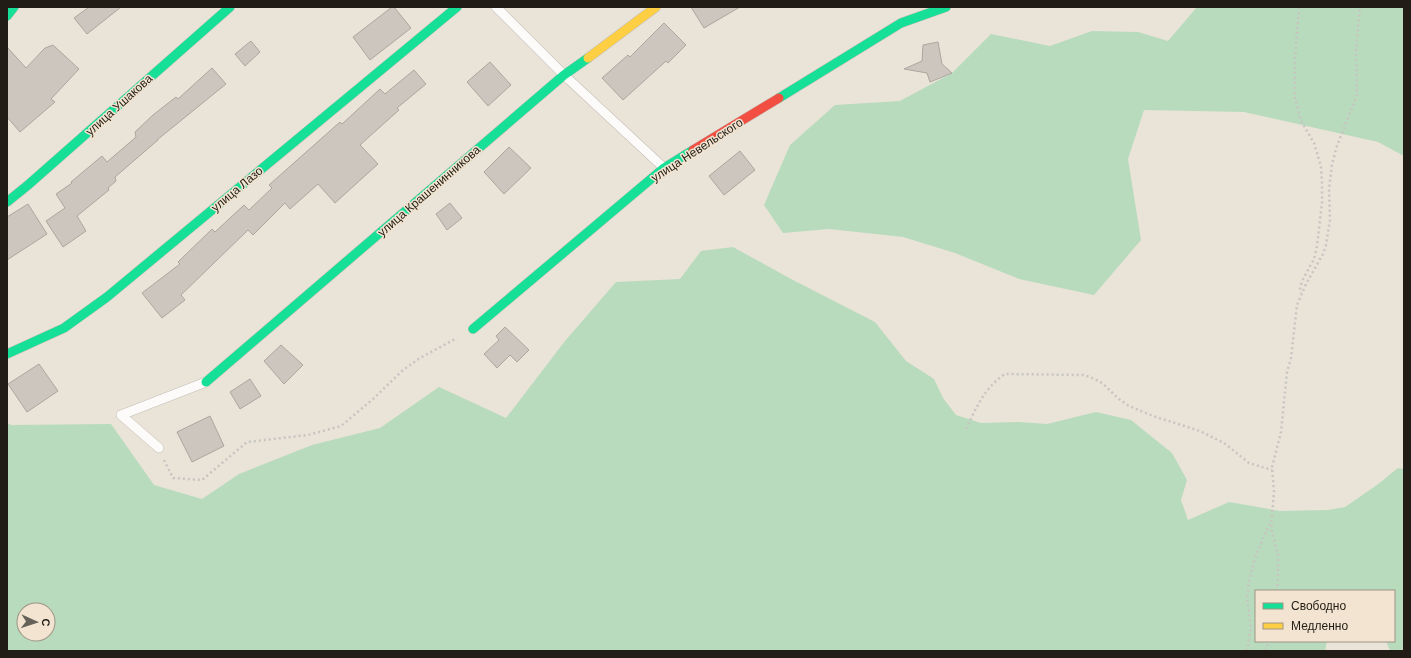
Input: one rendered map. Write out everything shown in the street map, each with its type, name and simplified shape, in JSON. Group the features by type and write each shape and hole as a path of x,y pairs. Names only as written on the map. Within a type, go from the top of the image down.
{"street":[{"path":"7,16 14,7"},
{"name":"улица Ушакова","path":"7,202 230,7"},
{"name":"улица Лазо","path":"7,354 64,328 107,297 457,7"},
{"name":"улица Крашенинникова","path":"206,382 564,75 656,7"},
{"name":"улица Невельского","path":"473,328 664,168 901,23 946,7"}],"lane":[{"path":"496,7 564,75 664,168"},
{"path":"159,448 121,415 206,382"}],"path":[{"path":"1299,7 1295,58 1295,98 1301,121 1314,143 1321,167 1322,179 1322,203 1317,246 1314,259 1300,287 1302,294"},
{"path":"1277,590 1278,554 1271,523 1274,492 1272,470 1281,432 1287,372 1291,358 1296,314 1302,294 1323,254 1326,245 1330,220 1329,189 1332,164 1337,146 1357,95 1356,54 1360,7"},
{"path":"159,448 173,478 202,480 246,442 308,435 341,426 372,400 402,370 473,328"},
{"path":"966,429 978,403 987,390 1006,374 1083,375 1090,376 1102,383 1129,406 1153,416 1200,431 1224,443 1249,463 1272,470"},
{"path":"1247,651 1251,627 1247,599 1249,581 1256,555 1271,523"}],"green space":[{"path":"1197,7 1404,7 1404,156 1378,142 1244,112 1144,110 1128,159 1141,240 1094,295 1019,279 955,253 903,237 829,229 783,233 764,205 790,145 835,105 900,101 952,73 991,34 1050,46 1092,31 1138,32 1168,41"},
{"path":"733,247 791,279 875,322 906,361 934,379 943,398 956,415 981,423 1019,422 1047,424 1096,412 1131,420 1172,453 1187,480 1181,500 1188,520 1229,502 1280,511 1328,510 1345,507 1377,485 1398,468 1404,469 1404,651 1390,651 1386,642 1395,642 1395,590 1255,590 1255,642 1327,642 1325,651 7,651 7,423 11,425 111,424 154,485 202,499 239,474 312,445 380,428 439,387 506,418 565,341 616,282 680,279 701,251"}],"building":[{"path":"89,7 121,7 87,34 74,18"},
{"path":"394,7 411,28 370,60 353,37"},
{"path":"691,7 740,7 704,28"},
{"path":"664,23 686,45 668,63 666,61 623,100 602,78 628,55 630,57"},
{"path":"251,41 260,52 245,66 235,54"},
{"path":"938,42 942,64 952,73 930,82 927,73 904,69 922,61 923,45"},
{"path":"53,45 79,69 51,99 55,102 20,132 7,117 7,47 26,68 45,48"},
{"path":"490,62 511,85 488,106 467,82"},
{"path":"212,68 226,84 157,140 115,177 116,181 108,188 109,190 77,216 86,231 63,247 46,221 65,208 56,194 72,183 71,182 102,156 107,162 136,137 135,132 153,115 176,97 178,99"},
{"path":"414,70 426,84 397,108 399,110 360,145 378,164 335,203 318,184 290,209 285,203 253,235 248,230 181,295 185,300 162,318 142,293 180,264 178,262 212,229 215,232 244,205 249,210 272,188 269,185 340,122 342,124 380,89 385,94"},
{"path":"509,147 531,168 504,194 484,172"},
{"path":"740,151 755,170 724,195 709,176"},
{"path":"450,203 462,218 447,230 436,214"},
{"path":"28,204 47,234 7,260 7,217"},
{"path":"505,327 529,350 517,362 510,355 497,368 484,354 499,340 496,336"},
{"path":"281,345 303,365 284,384 264,361"},
{"path":"39,364 58,391 27,412 8,384"},
{"path":"250,379 261,396 240,409 230,392"},
{"path":"210,416 224,446 192,462 177,432"}],"traffic: fast":[{"path":"7,16 14,7"},
{"path":"7,202 230,7"},
{"path":"7,354 64,328 107,297 457,7"},
{"path":"779,98 901,23 946,7"},
{"path":"206,382 564,75 588,58"},
{"path":"473,329 664,168 693,150"}],"traffic: slow":[{"path":"588,58 656,7"}],"traffic: jam":[{"path":"693,150 779,98"}]}
